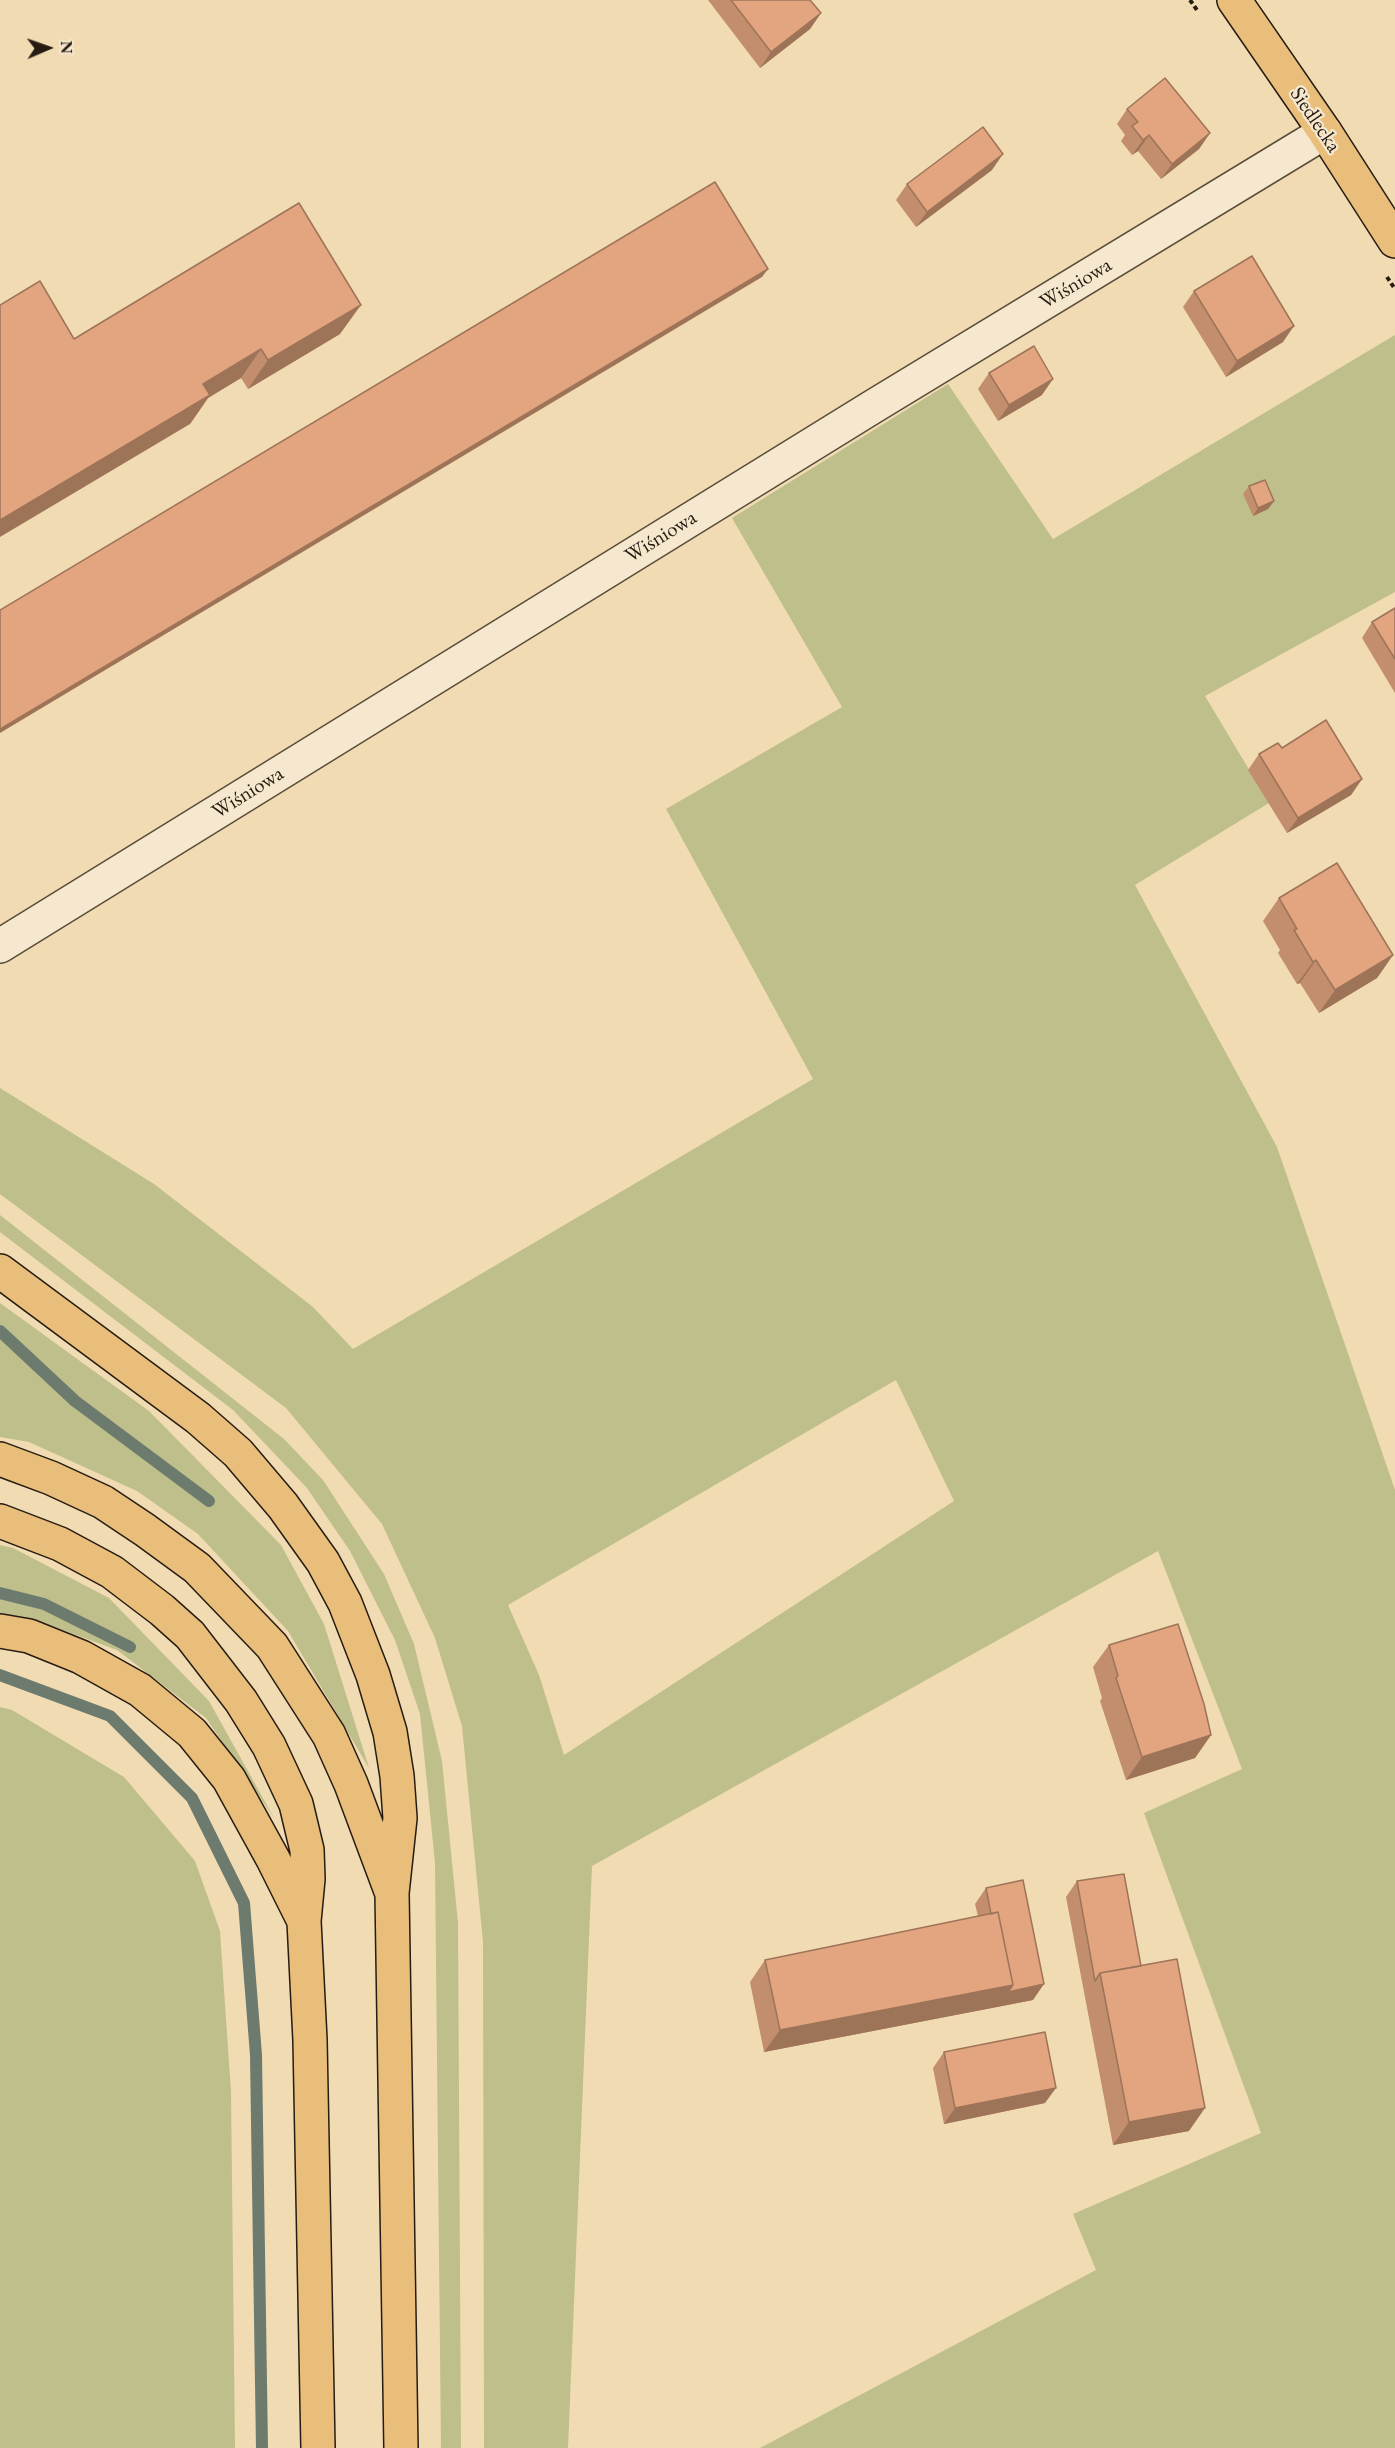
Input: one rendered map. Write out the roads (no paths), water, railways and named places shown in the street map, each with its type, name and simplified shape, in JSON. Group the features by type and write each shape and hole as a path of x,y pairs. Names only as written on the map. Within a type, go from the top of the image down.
{"main road":[{"name":"Siedlecka","path":"1234,0 1325,132 1385,209 1395,241"},
{"path":"0,1271 189,1410 238,1453 283,1506 323,1562 345,1603 374,1675 390,1732 397,1776 400,1818 392,1893 401,2448"},
{"path":"0,1459 51,1478 103,1502 145,1530 196,1568 272,1646 329,1735 351,1784 392,1893"},
{"path":"0,1521 60,1544 112,1572 162,1610 190,1635 241,1701 269,1746 296,1804 307,1850 308,1879 304,1921 310,2040 318,2448"},
{"path":"0,1631 29,1636 81,1657 140,1690 192,1733 229,1779 304,1921"}],"street":[{"name":"Wiśniowa","path":"0,946 864,412 1325,132"}],"waterway":[{"path":"0,1331 75,1401 209,1501"},
{"path":"0,1593 44,1604 130,1647"},
{"path":"0,1675 110,1716 192,1798 244,1903 256,2055 262,2448"}]}
